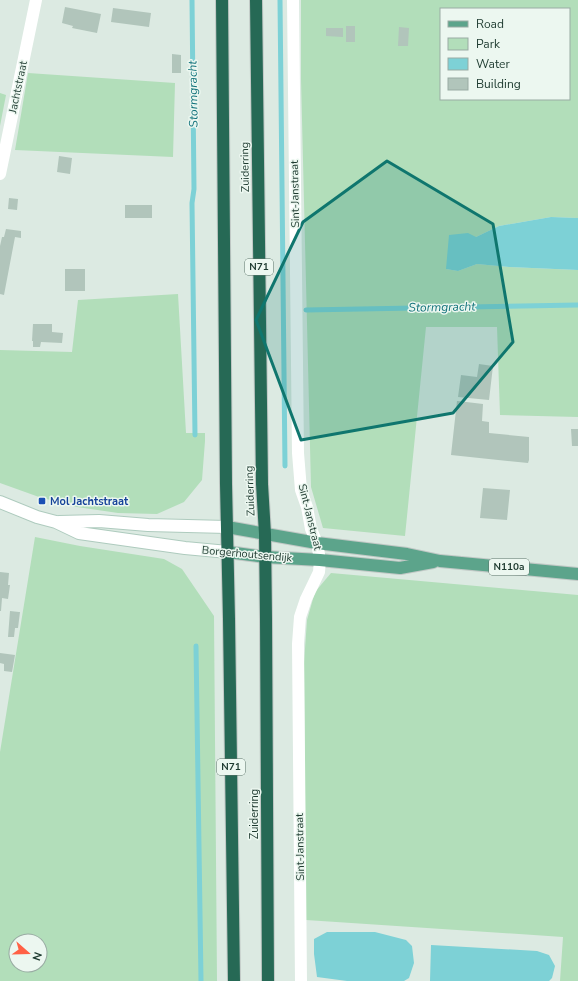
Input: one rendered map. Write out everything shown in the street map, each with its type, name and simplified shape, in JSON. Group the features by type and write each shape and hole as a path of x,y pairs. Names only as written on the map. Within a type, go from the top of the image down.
{"highway":[{"name":"Zuiderring","path":"222,0 234,981"},
{"name":"Zuiderring","path":"256,0 262,484 265,534 268,981"}],"main road":[{"name":"Borgerhoutsendijk","path":"228,528 317,543 407,554 440,561 578,574"},
{"name":"Borgerhoutsendijk","path":"228,552 265,557 320,560 400,568 440,561"}],"street":[{"name":"Jachtstraat","path":"0,174 36,0"},
{"name":"Sint-Janstraat","path":"293,0 298,453 301,490 307,507 311,529 317,543 320,560 319,572 306,599 300,617 298,644 301,981"},
{"name":"Borgerhoutsendijk","path":"0,502 37,517 56,522 79,533 177,547 228,552"},
{"name":"Borgerhoutsendijk","path":"56,522 99,521 148,526 228,528"}],"highlighted area":[{"path":"387,161 493,224 513,342 453,413 301,440 256,320 303,222"}],"green space":[{"path":"301,0 578,0 578,218 551,217 499,226 476,237 446,269 458,271 477,264 578,270 578,417 500,415 497,327 426,327 405,536 323,528 311,487 301,79"},
{"path":"28,73 175,83 173,157 15,150"},
{"path":"0,93 6,95 0,126"},
{"path":"178,294 186,433 205,433 202,480 184,502 157,514 118,513 77,507 39,497 0,483 0,350 72,352 78,300"},
{"path":"35,537 80,546 164,559 182,569 214,616 217,981 0,981 0,752"},
{"path":"331,573 578,595 578,981 560,981 563,937 306,920 304,663 307,620 315,592"}],"water":[{"path":"551,217 578,218 578,270 477,264 458,271 446,269 449,235 468,233 476,237 499,226"},
{"path":"327,932 375,932 406,940 412,946 414,963 409,978 404,981 347,981 317,977 314,939"},
{"path":"431,945 537,951 549,955 555,966 552,978 549,981 430,981"}],"building":[{"path":"65,7 101,14 97,33 72,28 73,26 62,23"},
{"path":"113,8 151,13 149,27 111,22"},
{"path":"346,26 355,26 355,42 346,42"},
{"path":"399,27 409,28 408,46 398,46"},
{"path":"326,28 343,28 343,37 326,36"},
{"path":"172,54 181,55 181,73 172,73"},
{"path":"59,156 72,158 70,174 57,172"},
{"path":"9,198 18,199 17,210 8,209"},
{"path":"125,205 152,205 152,218 125,218"},
{"path":"6,229 21,231 21,238 15,237 4,295 0,294 0,246"},
{"path":"65,269 85,269 85,291 65,291"},
{"path":"33,324 52,324 52,332 63,333 62,343 41,342 40,347 33,347"},
{"path":"479,364 493,366 489,400 458,397 461,375 477,377"},
{"path":"457,401 483,404 482,421 489,422 489,433 529,437 528,463 451,455"},
{"path":"571,429 578,429 578,446 572,446"},
{"path":"483,488 510,490 507,520 480,518"},
{"path":"0,572 9,573 8,585 10,585 8,599 2,598 1,611 0,611"},
{"path":"10,611 20,612 18,628 15,628 14,637 8,637"},
{"path":"0,653 15,655 12,672 4,671 4,664 0,663"}],"waterway":[{"path":"192,0 194,189 192,203 195,435"},
{"path":"280,0 285,466"},
{"name":"Stormgracht","path":"306,310 578,305"},
{"path":"196,646 201,981"}],"place":[{"name":"Mol Jachtstraat","path":"42,501"}]}
